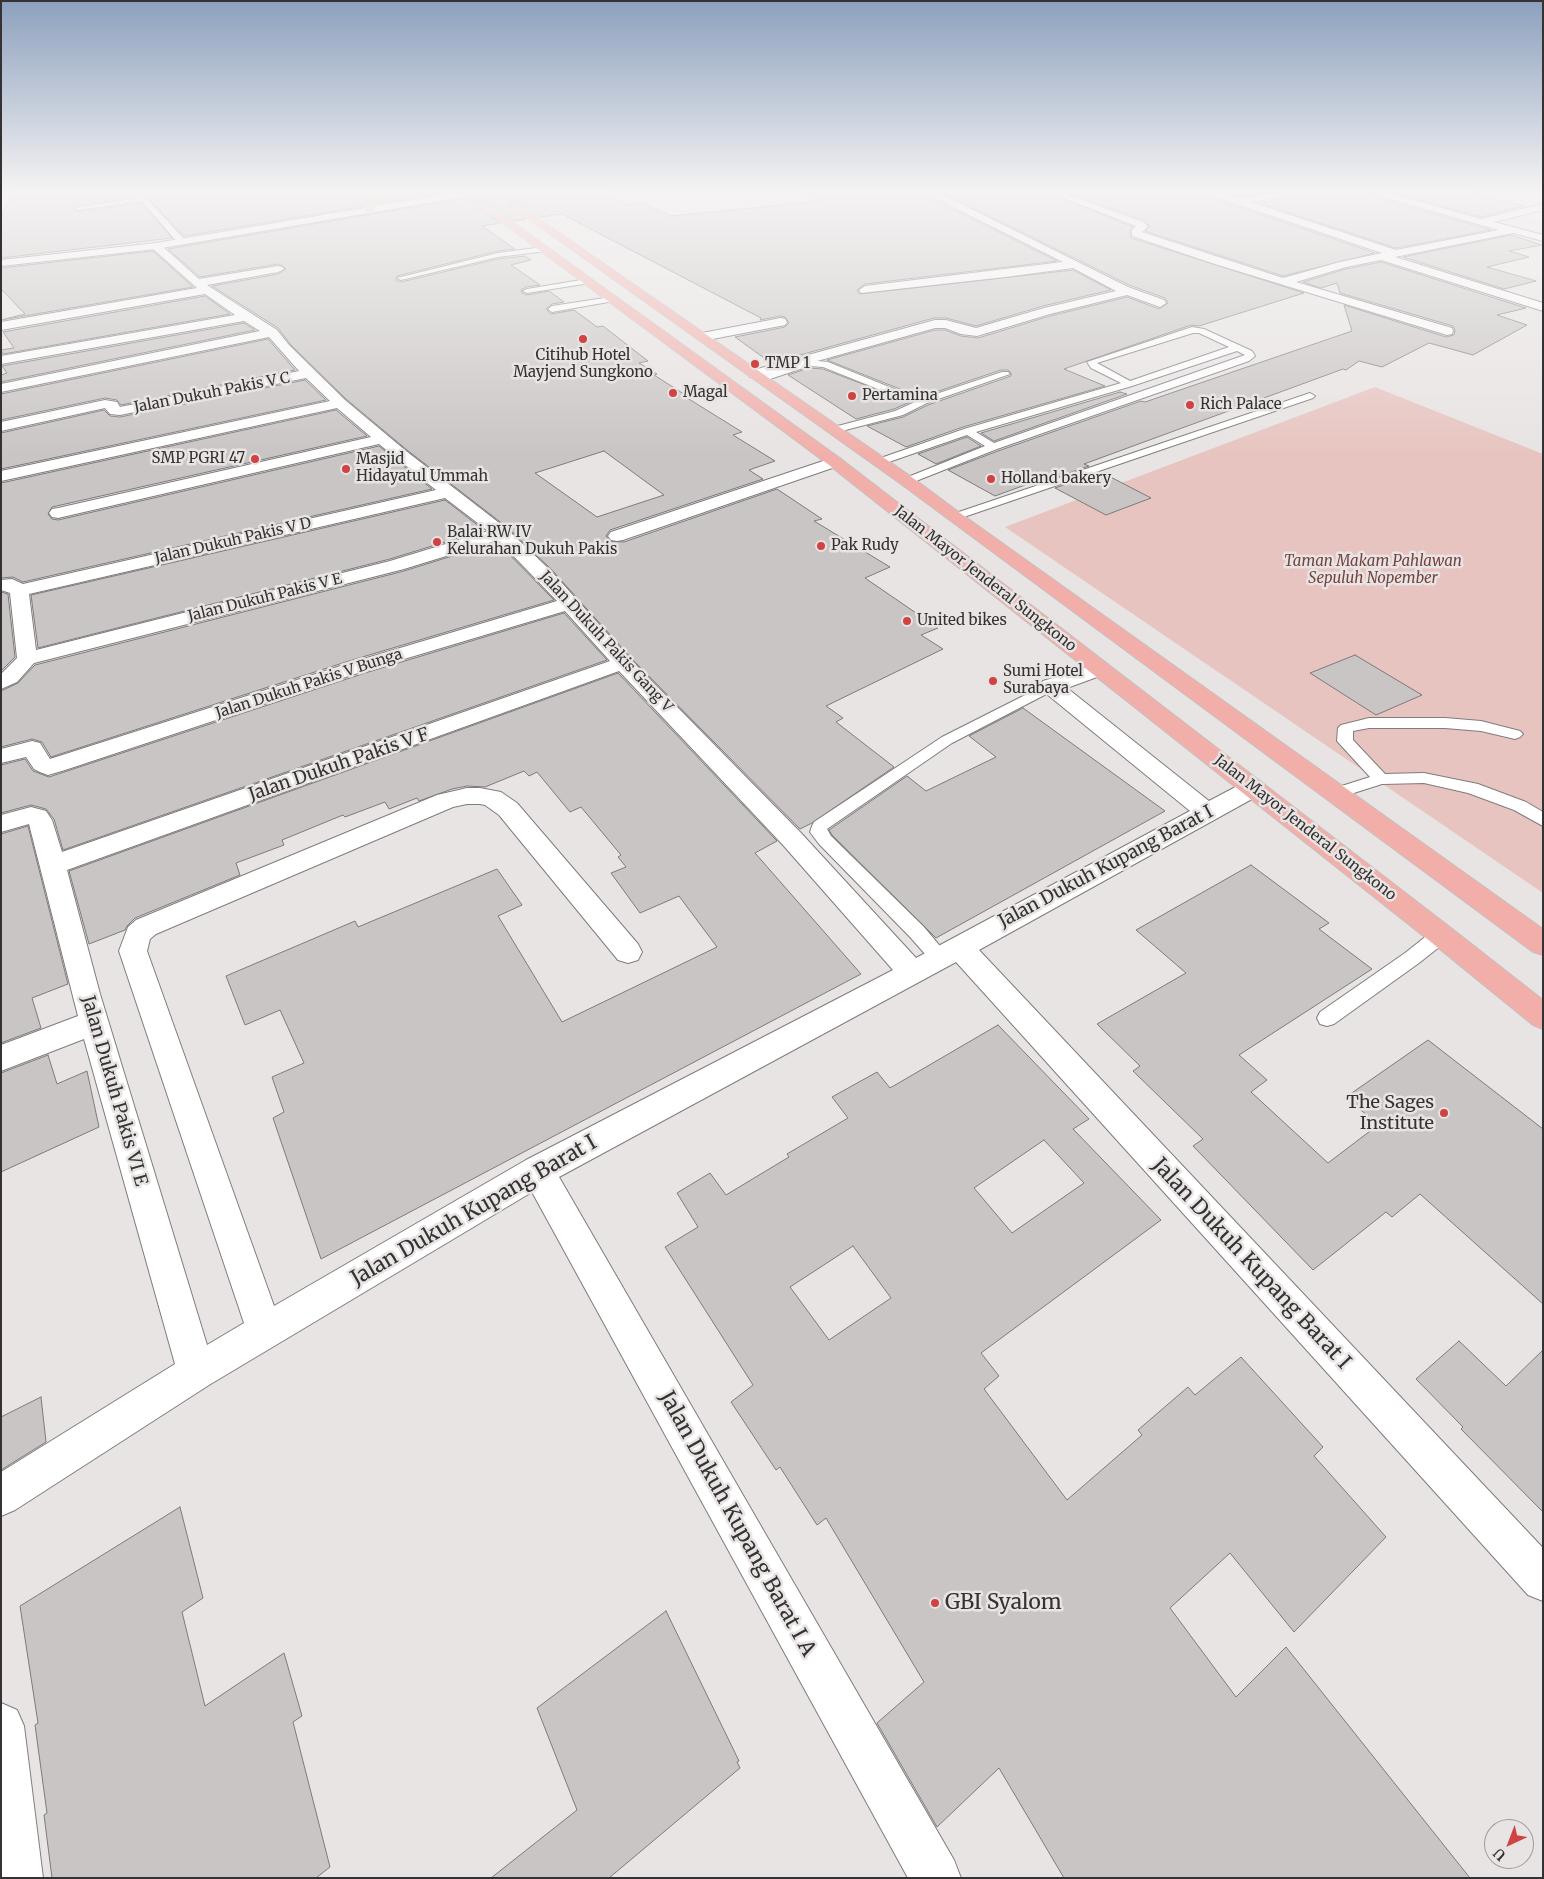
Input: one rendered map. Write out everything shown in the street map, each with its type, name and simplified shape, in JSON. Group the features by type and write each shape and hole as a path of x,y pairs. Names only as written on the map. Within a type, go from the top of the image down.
{"main road":[{"name":"Jalan Mayor Jenderal Sungkono","path":"621,280 858,448 907,480 954,517 1543,944"},
{"name":"Jalan Mayor Jenderal Sungkono","path":"587,281 833,461 1254,788 1543,1016"},
{"path":"833,461 844,453 858,448"},
{"path":"833,461 852,454 868,456 879,462"}],"street":[{"path":"1,326 190,280"},
{"name":"Jalan Dukuh Pakis Gang V","path":"190,280 278,340 340,403 381,439 501,534 544,575 623,663 792,839 913,973"},
{"path":"865,290 955,280"},
{"path":"1103,280 1124,291 1160,303"},
{"path":"1280,280 1447,330"},
{"path":"1285,281 1290,280"},
{"path":"1457,280 1542,306"},
{"path":"758,377 935,324 946,324 966,331 977,332 1124,291"},
{"path":"1,349 239,313"},
{"path":"1,360 239,313"},
{"path":"702,337 780,322"},
{"path":"265,351 278,340"},
{"path":"1,388 102,366 278,340"},
{"name":"Jalan Dukuh Pakis V C","path":"1,427 105,404 112,405 115,412 309,373"},
{"path":"1,476 340,403"},
{"path":"58,513 381,439"},
{"path":"616,536 833,461"},
{"name":"Jalan Dukuh Pakis V D","path":"9,587 448,492"},
{"name":"Jalan Dukuh Pakis V E","path":"27,659 397,565 501,534"},
{"path":"3,682 27,659 9,587"},
{"name":"Jalan Dukuh Pakis V Bunga","path":"1,756 32,748 42,764 48,767 357,667 570,603"},
{"name":"Jalan Dukuh Pakis V F","path":"53,865 623,663"},
{"path":"1051,686 1101,669"},
{"path":"1051,686 1208,812"},
{"name":"Jalan Dukuh Kupang Barat I","path":"1,1496 196,1372 538,1170 913,973 1254,788"},
{"path":"265,1332 133,950 138,934 146,927 446,801 480,796 492,798 508,808 628,952"},
{"name":"Jalan Dukuh Pakis VI E","path":"1,824 31,815 40,820 94,1022 196,1372"},
{"name":"Jalan Dukuh Kupang Barat I","path":"950,952 1543,1580"},
{"path":"1,1058 94,1022"},
{"name":"Jalan Dukuh Kupang Barat I A","path":"538,1170 936,1878"},
{"path":"1,1726 18,1878"}],"lane":[{"path":"527,292 587,281"},
{"path":"552,309 611,299"},
{"path":"907,480 993,446 1249,358 1249,353 1201,331 1192,330 1092,362 1094,366 1129,384"},
{"path":"879,462 968,431 1129,384 1236,348"},
{"path":"758,377 808,363 825,364 896,393 924,401"},
{"path":"834,430 899,413 924,401 1005,374"},
{"path":"954,517 1310,396"},
{"path":"968,431 993,446"},
{"path":"950,952 917,932 824,840 818,832 820,826 947,740 1051,686"},
{"path":"1381,778 1344,741 1346,728 1369,722 1445,723 1481,726 1515,734"},
{"path":"1335,794 1381,778 1424,778 1472,788 1520,806 1543,820"},
{"path":"1327,1018 1412,958 1441,935"}],"green space":[{"name":"Taman Makam Pahlawan Sepuluh Nopember","path":"1375,387 1543,454 1543,893 1005,527"}],"building":[{"path":"1,280 185,280 193,287 1,320 25,314 1,289"},
{"path":"247,280 396,280 401,282 411,280 532,280 540,285 526,287 521,290 522,293 527,295 549,291 564,302 552,304 547,308 551,314 574,310 597,327 603,326 648,361 639,363 657,374 654,375 742,432 733,435 775,461 749,470 763,479 610,530 606,536 610,541 624,542 777,489 822,519 814,521 890,567 865,578 938,628 921,635 943,649 826,706 843,718 836,722 894,767 812,823 800,829 631,658 552,570 508,528 407,450 346,399 290,344 278,328 212,286","holes":["604,451 664,495 597,517 535,473"]},
{"path":"688,280 901,280 865,284 857,290 859,294 987,280 1091,280 1111,290 1043,306 976,326 946,318 934,318 771,363 735,337 785,327 789,323 785,317 781,316 760,320 761,318"},
{"path":"1118,280 1262,280 1304,293 1199,326 1191,325 1064,369 1105,386 963,427 906,447 867,426 903,417 928,405 1011,376 1011,373 1008,370 1001,370 924,396 900,389 827,360 935,330 945,330 961,336 978,338 1050,316 1127,297 1159,309 1168,303 1165,298"},
{"path":"1311,280 1437,280 1526,308 1497,315 1527,325 1473,355 1429,343 1382,367 1359,361 1346,370 1343,369 1084,464 1089,466 1043,482 1039,480 995,496 948,470 1141,401 1145,402 1352,331 1344,305 1446,337 1454,335 1455,330 1453,326 1340,293 1337,283 1321,288 1303,282"},
{"path":"1475,280 1536,281 1504,289"},
{"path":"205,296 230,314 3,354 1,350 14,348 3,332"},
{"path":"244,323 255,330 1,382 1,375 7,373 2,366"},
{"path":"268,339 295,370 121,405 117,400 105,398 1,420 1,394"},
{"path":"809,368 823,369 910,402 894,409 856,419 788,375"},
{"path":"305,380 326,400 1,469 1,433 104,410 110,416 120,417"},
{"path":"1120,392 1127,394 994,441 981,433"},
{"path":"336,410 367,436 52,507 48,514 52,519 58,520 379,446 432,489 23,582 13,577 1,578 1,483"},
{"path":"967,437 981,446 936,464 918,454"},
{"path":"1101,472 1151,498 1106,515 1055,488"},
{"path":"445,500 484,530 390,559 38,648 31,595"},
{"path":"497,542 554,600 349,661 51,757 42,742 32,739 1,747 1,691 18,683 35,665 404,571"},
{"path":"1,592 8,594 15,657 1,671"},
{"path":"564,613 607,660 63,850 54,819 46,809 31,805 1,813 1,765 25,759 33,771 49,777 365,673"},
{"path":"1355,655 1422,695 1376,715 1310,673"},
{"path":"618,673 777,841 755,853 861,974 321,1259 273,1118 284,1112 272,1077 304,1063 280,1010 245,1025 226,976 355,921 358,927 497,869 522,905 498,916 562,1022 717,947 679,896 640,913 611,873 626,867 618,857 621,855 581,807 570,812 537,772 529,776 524,771 485,787 467,786 452,789 419,801 417,798 389,809 385,802 345,817 343,815 282,840 284,845 236,863 240,875 135,918 125,930 89,944 69,871"},
{"path":"1023,708 1165,811 936,938 829,830 907,776 926,791 996,757 969,736"},
{"path":"28,826 68,984 32,998 41,1028 1,1043 1,834"},
{"path":"1251,865 1329,923 1319,929 1372,969 1239,1055 1267,1080 1251,1092 1328,1163 1378,1125 1346,1097 1428,1040 1543,1129 1543,1304 1420,1194 1392,1217 1386,1212 1313,1270 1193,1146 1203,1139 1133,1071 1140,1066 1097,1024 1186,973 1136,930"},
{"path":"998,1025 1089,1119 1073,1129 1161,1220 981,1353 999,1376 984,1389 1067,1500 1142,1435 1138,1430 1188,1387 1195,1395 1241,1357 1323,1447 1314,1456 1386,1537 1294,1632 1230,1553 1170,1608 1236,1697 1286,1647 1470,1878 1064,1878 999,1768 937,1827 877,1723 924,1682 826,1518 817,1525 780,1467 776,1470 731,1402 753,1385 665,1247 698,1227 677,1193 710,1173 726,1195 789,1157 787,1154 848,1118 832,1097 877,1072 890,1088","holes":["1044,1140 1084,1183 1012,1233 974,1188","853,1246 891,1298 829,1340 790,1287"]},
{"path":"48,1055 57,1084 87,1071 99,1127 1,1172 1,1073"},
{"path":"1459,1341 1506,1386 1543,1350 1543,1512 1461,1429 1463,1427 1416,1379"},
{"path":"41,1397 46,1442 1,1470 1,1417"},
{"path":"180,1507 203,1598 182,1612 205,1706 284,1653 302,1716 293,1722 330,1867 316,1878 52,1878 44,1815 47,1813 35,1725 38,1723 20,1606"},
{"path":"666,1611 739,1761 737,1762 740,1768 609,1878 491,1878 577,1810 537,1708"}],"place":[{"name":"Citihub Hotel Mayjend Sungkono","path":"583,339"},
{"name":"TMP 1","path":"755,364"},
{"name":"Magal","path":"673,393"},
{"name":"Pertamina","path":"852,396"},
{"name":"Rich Palace","path":"1190,405"},
{"name":"SMP PGRI 47","path":"255,459"},
{"name":"Masjid Hidayatul Ummah","path":"346,469"},
{"name":"Holland bakery","path":"991,479"},
{"name":"Balai RW IV Kelurahan Dukuh Pakis","path":"437,542"},
{"name":"Pak Rudy","path":"821,546"},
{"name":"United bikes","path":"907,621"},
{"name":"Sumi Hotel Surabaya","path":"993,681"},
{"name":"The Sages Institute","path":"1444,1113"},
{"name":"GBI Syalom","path":"935,1603"}]}
